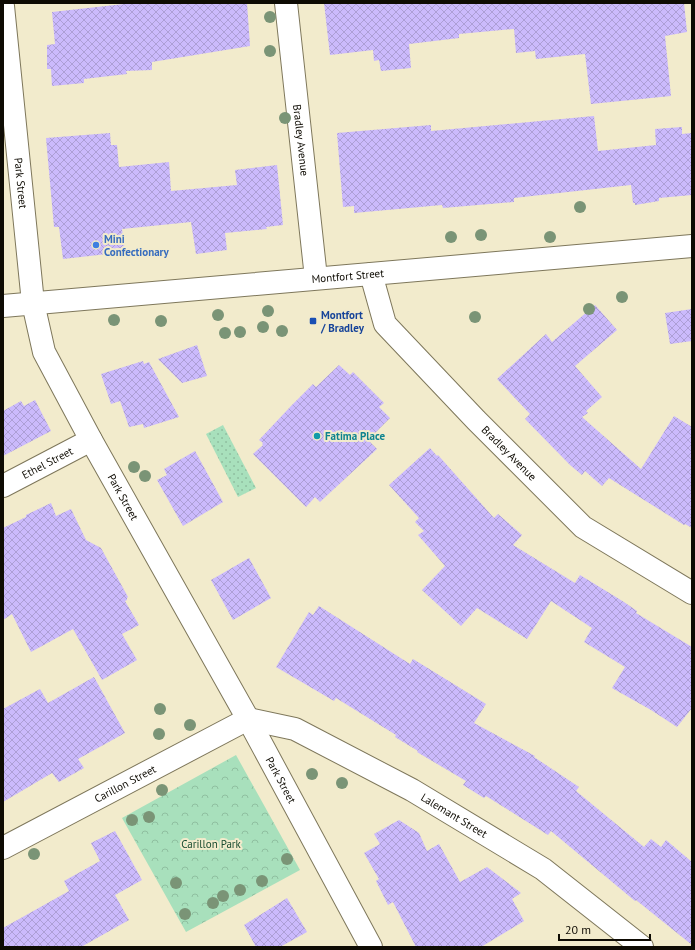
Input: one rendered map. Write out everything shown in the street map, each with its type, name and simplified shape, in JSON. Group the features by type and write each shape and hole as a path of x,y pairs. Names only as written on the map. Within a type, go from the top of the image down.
{"street":[{"name":"Bradley Avenue","path":"286,3 316,278"},
{"name":"Park Street","path":"3,6 33,303 44,352 91,440 248,719 371,947"},
{"name":"Montfort Street","path":"3,306 692,246"},
{"name":"Bradley Avenue","path":"371,274 385,324 476,420 583,527 692,593"},
{"name":"Ethel Street","path":"3,486 91,440"},
{"name":"Carillon Street","path":"3,848 248,719"},
{"name":"Lalemant Street","path":"248,719 295,729 412,790 543,869 642,947"}],"green space":[{"path":"223,425 256,488 238,497 206,434"},
{"name":"Carillon Park","path":"236,755 300,870 186,932 122,818"}],"building":[{"path":"133,3 247,3 250,46 152,62 152,70 126,71 127,74 84,79 84,83 52,86 51,69 47,69 47,45 55,44 52,12"},
{"path":"324,3 684,3 687,32 665,36 671,96 591,104 585,54 536,59 535,51 516,53 514,29 459,34 459,38 409,44 411,68 381,71 379,60 374,61 373,50 330,55"},
{"path":"594,116 598,151 656,145 655,129 682,127 682,134 692,133 692,195 659,198 659,201 635,205 635,203 633,203 631,185 514,198 514,202 443,208 442,205 354,213 354,206 343,207 337,133 431,125 431,131"},
{"path":"110,133 111,145 117,145 119,167 169,162 171,191 237,185 235,170 277,165 283,225 266,227 267,229 225,233 227,250 196,254 191,222 122,229 125,252 63,259 59,227 54,227 46,138"},
{"path":"595,305 617,330 575,366 602,397 586,411 588,413 582,417 641,469 674,416 692,427 692,528 685,524 684,525 609,478 602,486 585,471 582,475 570,465 525,419 530,414 497,379 546,334 552,342"},
{"path":"692,309 692,341 670,344 665,313"},
{"path":"197,345 207,376 182,383 158,359"},
{"path":"143,361 144,364 149,362 179,417 144,428 143,424 129,427 120,401 111,404 101,374"},
{"name":"Fatima Place","path":"339,365 350,375 353,372 384,403 379,407 390,418 368,440 377,449 320,502 315,497 306,507 253,454 263,445 263,443 259,440 291,406 313,384 316,387"},
{"path":"35,400 51,431 3,456 3,411 21,401 24,406"},
{"path":"430,448 494,518 498,514 522,535 513,545 575,583 580,575 624,602 637,611 636,613 692,647 692,708 677,727 651,710 612,688 625,667 584,642 592,628 551,601 527,639 477,608 461,626 422,590 445,566 418,535 424,531 415,522 419,518 389,485"},
{"path":"195,451 223,502 183,526 157,480 167,475 164,469"},
{"path":"51,503 56,516 71,509 86,540 101,548 128,597 125,601 139,625 122,634 137,660 102,680 73,629 31,652 12,614 3,620 3,528"},
{"path":"249,558 271,598 233,620 211,580"},
{"path":"319,606 410,664 413,659 486,704 474,723 535,756 534,757 579,787 576,791 644,847 651,839 661,847 666,840 692,862 692,945 636,900 635,901 551,831 548,835 486,796 484,798 463,785 466,781 417,752 418,751 395,737 396,735 336,698 334,701 276,667 309,612 313,615"},
{"path":"94,677 125,733 78,759 84,768 59,782 52,773 3,802 3,709 40,689 48,703"},
{"path":"399,820 419,833 427,851 439,844 460,882 487,867 521,893 512,899 524,921 481,947 416,947 393,902 388,905 376,881 379,879 364,853 380,844 374,834"},
{"path":"115,831 142,880 115,895 129,920 81,947 3,947 3,928 69,891 64,881 100,861 91,843"},
{"path":"287,898 307,932 280,947 256,947 244,925"}],"place":[{"name":"Mini Confectionary","path":"96,245"},
{"name":"Montfort / Bradley","path":"313,321"},
{"name":"Fatima Place","path":"317,436"}]}
